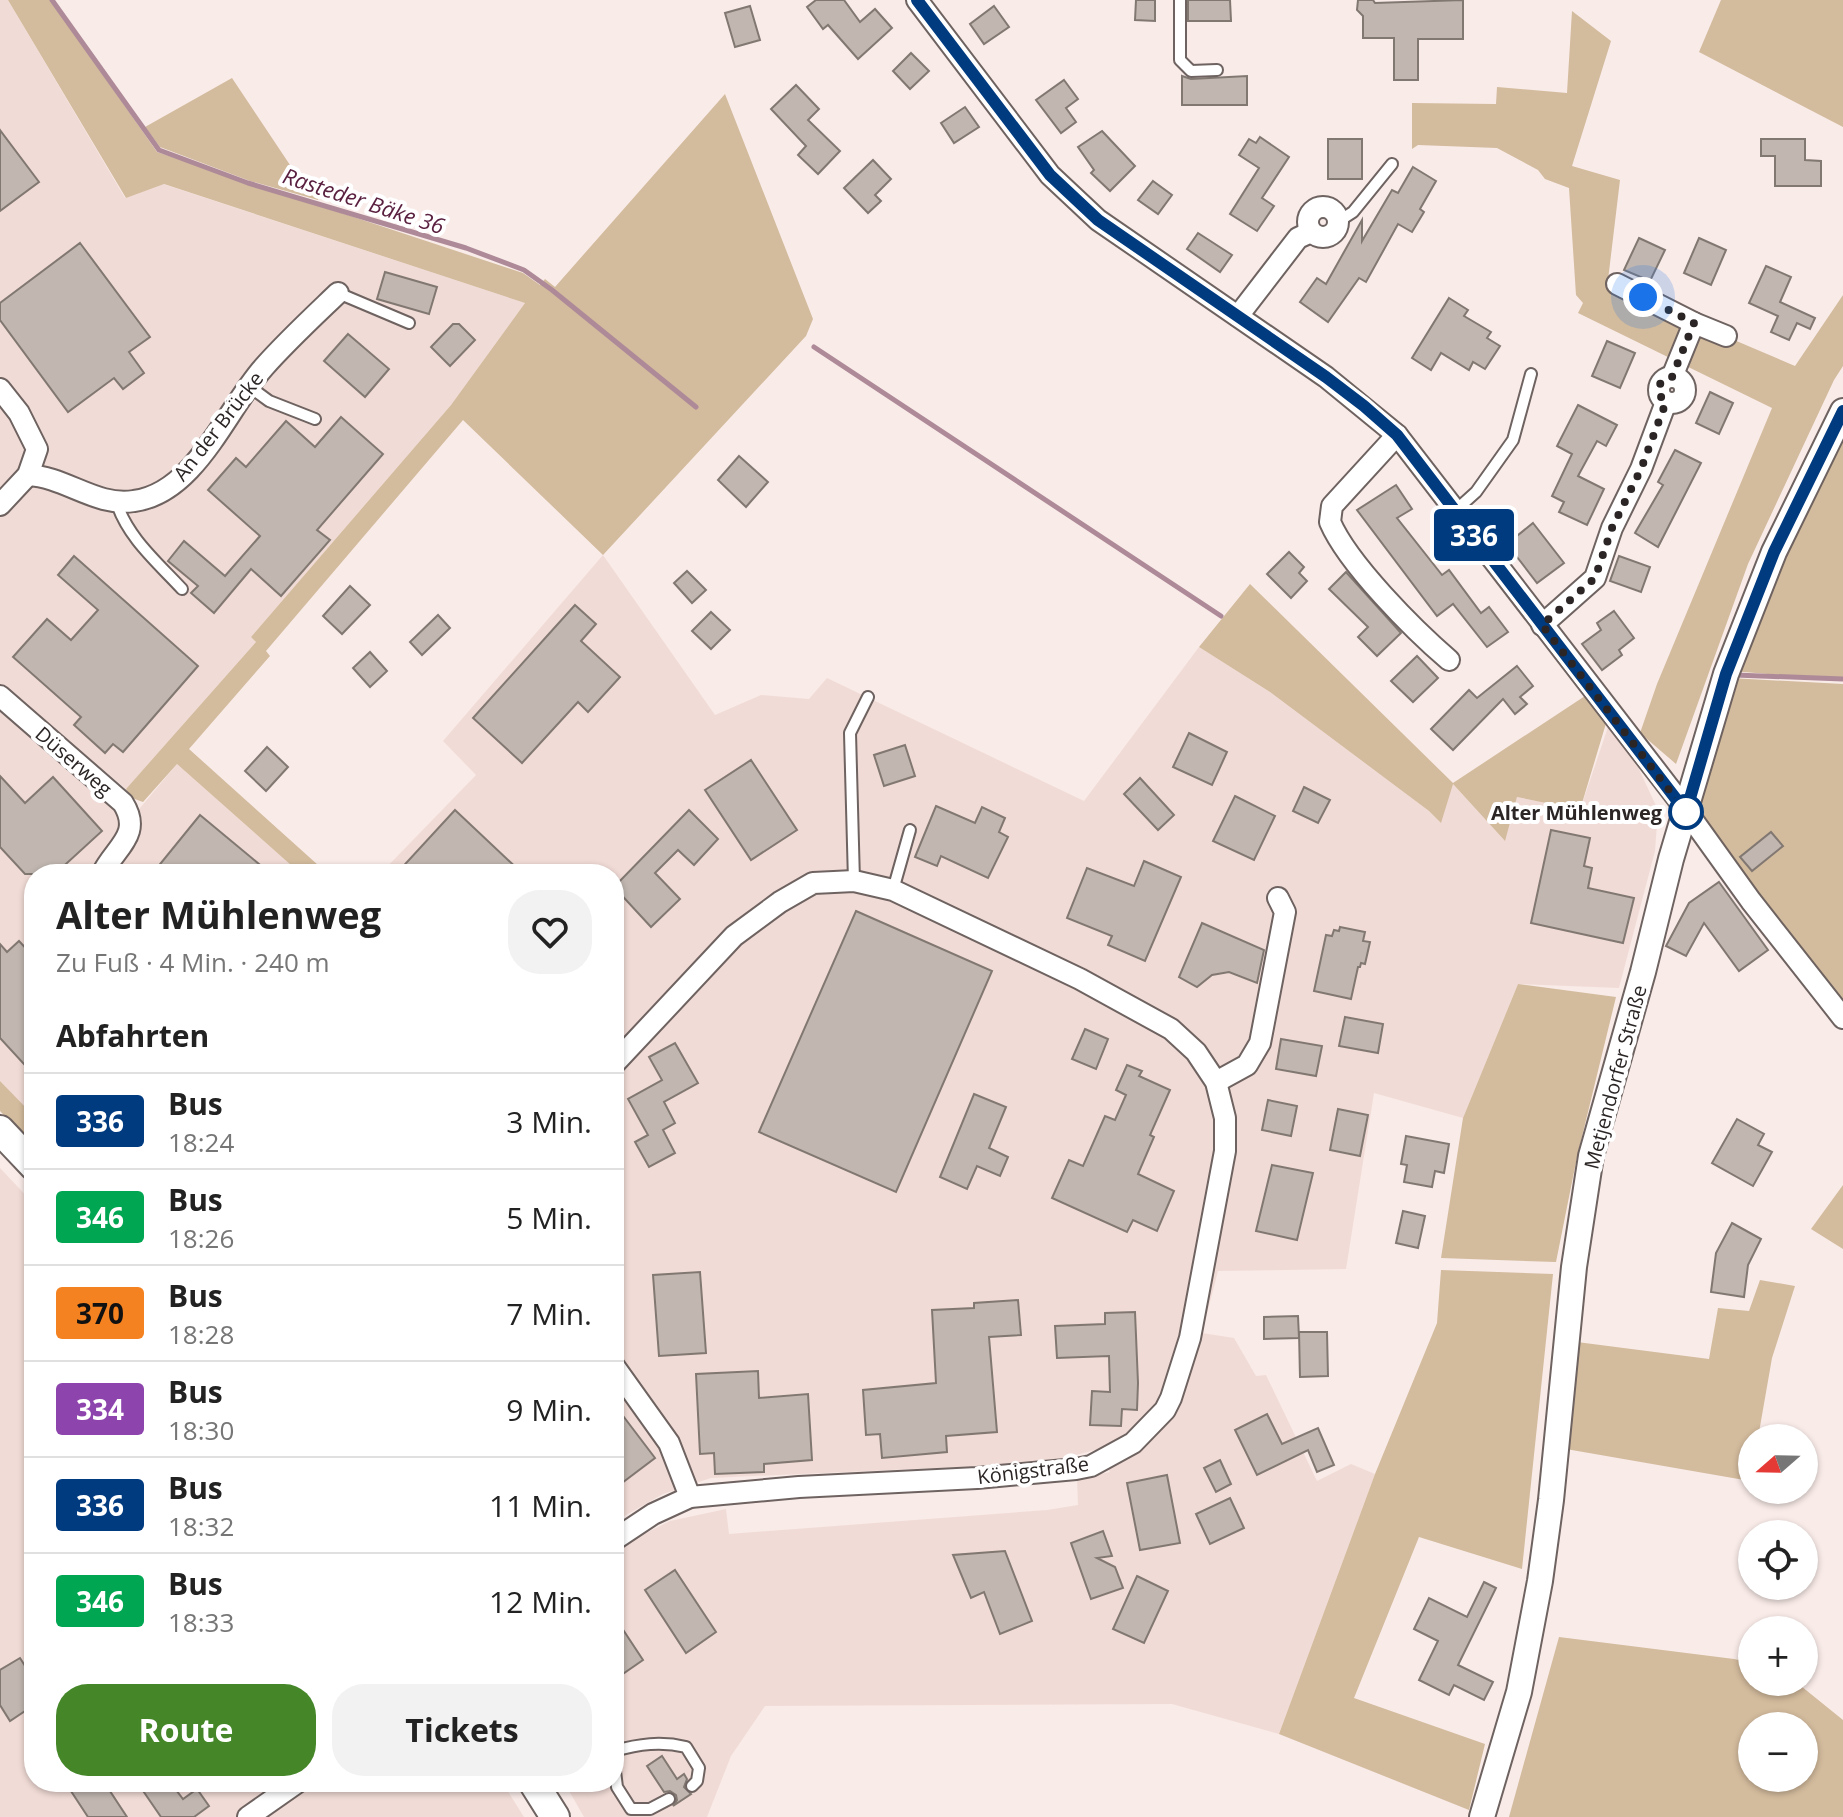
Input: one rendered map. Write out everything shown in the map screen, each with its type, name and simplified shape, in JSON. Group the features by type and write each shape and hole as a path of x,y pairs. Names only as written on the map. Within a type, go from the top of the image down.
{"main road":[{"path":"0,1130 24,1155"},
{"path":"539,1792 555,1817"}],"street":[{"path":"917,0 1050,175 1098,220 1364,406 1397,435 1843,1018"},
{"path":"1238,316 1298,238 1311,232 1308,218 1318,208 1333,211 1339,221"},
{"path":"1617,284 1726,336"},
{"name":"An der Brücke","path":"28,475 48,476 91,496 116,501 136,501 160,493 187,471 261,370 338,293"},
{"path":"1542,625 1595,578 1612,528 1641,469 1666,402 1676,402 1684,396 1684,386 1672,377 1694,323"},
{"path":"0,389 19,413 37,449 28,475 0,505"},
{"name":"Metjendorfer Straße","path":"1482,1817 1519,1692 1540,1581 1574,1267 1591,1156 1726,674 1774,552 1843,411"},
{"path":"1397,435 1332,506 1330,522 1356,562 1421,637 1449,660"},
{"name":"Düserweg","path":"0,696 123,803 130,815 130,832 109,864"},
{"name":"Königstraße","path":"624,1053 734,936 780,902 813,883 854,881 893,890 1080,979 1171,1029 1196,1052 1216,1082 1225,1118 1225,1151 1190,1338 1165,1410 1133,1443 1091,1466 1076,1469 690,1497 653,1514 624,1533"},
{"path":"1216,1082 1247,1065 1260,1043 1285,912 1278,898"},
{"path":"624,1380 669,1443 690,1497"},
{"path":"248,1817 284,1792"}],"lane":[{"path":"1180,0 1180,60 1191,71 1217,70"},
{"path":"1339,221 1353,212 1392,164"},
{"path":"338,293 409,323"},
{"path":"1456,510 1476,492 1513,440 1531,374"},
{"path":"250,387 269,401 315,419"},
{"path":"116,501 121,520 130,532 182,589"},
{"path":"854,881 850,733 868,697"},
{"path":"893,890 910,830"},
{"path":"624,1749 654,1743 686,1747 699,1768 697,1781 692,1786"},
{"path":"620,1792 631,1809 650,1809 669,1799"}],"shaded area":[{"path":"0,0 8,0 125,198 163,184 525,303 451,405 251,637 256,642 126,789 0,684"},
{"path":"8,0 51,0 157,152 523,273 540,285 545,279 555,287 725,94 813,319 806,336 603,555 463,420 266,651 270,656 189,749 317,864 290,864 177,764 143,802 132,798 126,789 256,642 251,637 451,405 525,303 164,184 126,198"},
{"path":"1721,0 1843,0 1843,127 1699,52"},
{"path":"1572,11 1611,41 1572,166 1620,180 1608,280 1694,323 1795,366 1843,295 1843,366 1748,564 1676,764 1640,733 1657,684 1772,408 1578,313 1583,303 1576,295 1569,188 1545,179 1538,170 1497,148 1418,145 1412,149 1412,103 1496,104 1497,87 1567,93"},
{"path":"232,78 298,177 319,193 318,200 250,181 160,147 145,127"},
{"path":"1843,430 1843,680 1732,671"},
{"path":"603,555 715,715 761,695 809,699 827,678 1084,801 1199,647 1270,692 1440,822 1452,783 1504,840 1517,797 1580,810 1609,724 1631,752 1658,810 1655,851 1619,988 1518,984 1463,1118 1374,1093 1346,1269 1218,1271 1202,1333 1234,1338 1256,1376 1266,1375 1317,1481 1351,1464 1375,1474 1279,1734 1172,1704 765,1706 731,1756 707,1817 584,1817 570,1792 624,1792 624,1544 670,1521 726,1509 729,1534 1047,1510 1078,1505 1077,1479 1110,1472 1095,1450 1045,1463 711,1478 663,1494 624,1516 624,864 390,864 476,775 443,741"},
{"path":"1250,584 1453,783 1588,694 1607,720 1580,810 1517,797 1505,841 1453,784 1441,823 1270,692 1199,647"},
{"path":"1730,678 1843,684 1843,1004 1756,898 1696,812"},
{"path":"0,707 117,807 124,827 177,764 290,864 24,864 24,1106 0,1081"},
{"path":"1518,984 1616,997 1577,1157 1556,1262 1441,1258 1463,1118"},
{"path":"0,1081 24,1106 24,1136 0,1111"},
{"path":"0,1168 24,1193 24,1792 508,1792 524,1817 0,1817"},
{"path":"1843,1185 1843,1249 1811,1229"},
{"path":"1441,1270 1553,1274 1522,1569 1419,1537 1354,1698 1485,1744 1469,1810 1279,1734 1375,1474 1437,1323"},
{"path":"1760,1280 1795,1286 1772,1358 1760,1424 1738,1424 1738,1479 1566,1449 1577,1342 1709,1359 1718,1308 1749,1311"},
{"path":"1559,1637 1738,1660 1738,1696 1813,1696 1843,1720 1843,1817 1509,1817"}],"building":[{"path":"816,0 844,0 860,22 875,9 892,28 858,59 828,25 823,29 807,7"},
{"path":"1136,0 1155,0 1155,21 1135,20"},
{"path":"1188,0 1230,0 1231,21 1188,21"},
{"path":"1358,0 1373,0 1375,3 1463,0 1463,39 1418,39 1418,80 1394,80 1394,38 1363,38 1363,16 1357,10"},
{"path":"750,6 760,40 735,47 725,13"},
{"path":"994,6 1009,27 984,44 970,24"},
{"path":"911,53 929,71 910,89 893,71"},
{"path":"1182,76 1191,79 1247,76 1247,105 1182,105"},
{"path":"1064,80 1078,99 1066,108 1076,122 1061,133 1036,100"},
{"path":"796,85 819,109 808,120 840,151 818,174 798,155 806,146 771,109"},
{"path":"965,107 979,127 954,143 941,123"},
{"path":"0,130 39,182 0,211"},
{"path":"1102,131 1135,166 1110,191 1091,173 1094,170 1078,147"},
{"path":"1260,137 1289,157 1262,198 1274,206 1257,231 1230,214 1259,168 1239,155 1249,139 1256,143"},
{"path":"1328,139 1362,139 1362,179 1328,179"},
{"path":"1761,139 1805,139 1805,160 1821,161 1821,186 1775,186 1775,156 1761,156"},
{"path":"873,160 891,179 875,195 881,201 868,213 844,188"},
{"path":"1413,167 1436,181 1420,209 1424,212 1412,232 1398,224 1366,282 1359,278 1328,322 1300,302 1317,278 1326,284 1362,220 1362,241 1392,190 1398,193"},
{"path":"1153,181 1172,195 1158,214 1138,200"},
{"path":"1198,233 1232,255 1220,272 1187,249"},
{"path":"1639,238 1665,250 1650,281 1624,270"},
{"path":"1699,238 1726,250 1711,285 1684,273"},
{"path":"80,243 150,337 129,352 144,373 123,389 114,378 68,412 0,320 0,303"},
{"path":"1766,266 1791,277 1780,302 1815,318 1810,329 1797,323 1789,340 1771,332 1778,316 1749,303"},
{"path":"385,272 437,287 429,314 377,299"},
{"path":"1449,298 1468,310 1464,316 1491,332 1487,338 1500,346 1485,369 1473,362 1469,370 1441,353 1431,370 1412,358"},
{"path":"453,324 459,324 475,340 450,366 431,347"},
{"path":"348,334 389,369 365,397 324,361"},
{"path":"1607,341 1635,353 1620,388 1592,376"},
{"path":"1710,392 1733,403 1719,434 1696,423"},
{"path":"1578,405 1617,425 1606,446 1597,441 1578,476 1604,489 1587,525 1559,512 1564,502 1552,496 1572,454 1557,446"},
{"path":"341,417 383,454 317,530 330,540 281,596 251,569 214,613 191,593 198,586 168,561 184,541 225,576 260,536 208,490 236,458 246,467 286,421 315,447"},
{"path":"1675,450 1701,463 1658,547 1635,533 1663,485 1658,482"},
{"path":"739,456 768,482 746,507 718,480"},
{"path":"1396,485 1412,509 1397,518 1442,575 1449,570 1481,613 1489,607 1508,632 1487,647 1453,604 1437,616 1357,510"},
{"path":"1533,523 1564,563 1537,583 1507,544"},
{"path":"1289,552 1304,567 1299,573 1307,581 1291,598 1267,574"},
{"path":"74,556 198,666 123,752 113,744 105,753 74,725 81,717 13,657 47,619 71,640 98,610 58,575"},
{"path":"1619,556 1650,567 1641,592 1610,581"},
{"path":"687,571 706,590 692,603 674,583"},
{"path":"1346,572 1401,633 1377,656 1358,637 1368,627 1329,589"},
{"path":"350,586 370,605 342,634 323,616"},
{"path":"575,605 596,624 581,641 620,677 588,712 578,702 522,763 473,718"},
{"path":"1614,611 1634,638 1619,650 1622,655 1602,670 1582,644 1601,630 1597,623"},
{"path":"711,612 730,630 711,649 692,631"},
{"path":"438,615 450,628 422,655 410,642"},
{"path":"370,652 387,671 370,687 353,668"},
{"path":"1417,656 1438,678 1413,702 1391,681"},
{"path":"1517,666 1533,686 1520,697 1527,704 1515,714 1503,699 1453,750 1431,729 1469,690 1477,698"},
{"path":"1189,733 1227,752 1212,785 1173,767"},
{"path":"905,745 915,776 884,786 874,755"},
{"path":"267,747 288,767 266,791 245,771"},
{"path":"751,760 797,830 751,860 705,790"},
{"path":"0,776 25,803 53,777 102,831 66,864 24,864 24,873 0,847"},
{"path":"1140,778 1174,815 1158,830 1124,794"},
{"path":"1304,787 1330,800 1318,823 1293,811"},
{"path":"1235,796 1275,816 1254,860 1213,841"},
{"path":"936,806 975,823 982,807 1005,818 999,832 1008,837 988,878 941,856 937,866 915,857"},
{"path":"455,810 512,864 405,864"},
{"path":"689,810 718,839 694,865 678,850 655,873 680,899 651,927 624,898 624,877"},
{"path":"200,815 259,864 160,864"},
{"path":"1551,830 1590,838 1584,866 1592,868 1588,888 1634,898 1623,943 1531,923"},
{"path":"1771,832 1783,846 1752,871 1740,857"},
{"path":"1144,861 1181,877 1145,961 1108,945 1112,936 1067,918 1087,868 1134,886"},
{"path":"1719,882 1768,950 1739,971 1704,923 1686,956 1666,946 1689,903"},
{"path":"856,911 992,971 896,1192 759,1132"},
{"path":"1202,923 1264,950 1257,983 1229,972 1212,975 1197,987 1179,977"},
{"path":"1340,927 1365,932 1363,941 1370,942 1365,964 1361,963 1358,967 1351,999 1314,991 1326,935 1332,936 1334,930 1339,931"},
{"path":"19,941 24,946 24,1064 0,1038 0,944 7,952"},
{"path":"1345,1017 1383,1024 1378,1053 1339,1046"},
{"path":"1085,1029 1108,1039 1096,1069 1072,1059"},
{"path":"1281,1039 1322,1046 1316,1076 1276,1069"},
{"path":"675,1043 698,1083 664,1102 675,1123 663,1130 675,1153 649,1167 635,1142 648,1135 628,1099 662,1080 649,1057"},
{"path":"1127,1065 1142,1071 1139,1076 1170,1090 1150,1135 1154,1137 1138,1174 1174,1191 1157,1231 1133,1220 1127,1232 1052,1198 1069,1160 1083,1166 1105,1116 1115,1120 1126,1095 1116,1090"},
{"path":"974,1094 1006,1107 989,1148 1008,1157 1000,1176 977,1166 967,1189 940,1177"},
{"path":"1268,1100 1297,1106 1291,1136 1262,1130"},
{"path":"1338,1109 1368,1115 1360,1156 1330,1150"},
{"path":"1737,1119 1764,1134 1758,1145 1772,1152 1753,1186 1712,1163"},
{"path":"1406,1136 1449,1144 1444,1173 1435,1171 1432,1187 1404,1182 1407,1165 1401,1164"},
{"path":"1272,1165 1313,1173 1297,1240 1256,1231"},
{"path":"1403,1211 1425,1216 1418,1248 1396,1243"},
{"path":"1732,1223 1761,1239 1748,1265 1744,1297 1711,1292 1716,1253"},
{"path":"700,1272 706,1353 659,1356 653,1275"},
{"path":"1018,1300 1021,1335 989,1337 997,1432 946,1436 947,1452 882,1458 880,1434 866,1435 863,1390 936,1383 932,1310 974,1308 974,1303"},
{"path":"1135,1312 1137,1410 1122,1409 1121,1426 1090,1425 1092,1391 1110,1392 1109,1356 1057,1358 1055,1326 1105,1324 1105,1313"},
{"path":"1298,1316 1299,1338 1264,1339 1264,1317"},
{"path":"1299,1332 1327,1332 1328,1376 1300,1377"},
{"path":"758,1371 759,1398 808,1394 812,1460 764,1464 764,1472 715,1474 714,1453 700,1454 696,1374"},
{"path":"1267,1414 1282,1444 1318,1428 1334,1465 1317,1472 1308,1450 1257,1475 1235,1430"},
{"path":"624,1417 655,1458 624,1481"},
{"path":"1220,1460 1231,1484 1216,1492 1204,1468"},
{"path":"1167,1475 1180,1543 1140,1550 1127,1483"},
{"path":"1230,1498 1244,1528 1210,1544 1196,1514"},
{"path":"1103,1531 1112,1556 1097,1558 1115,1567 1123,1588 1091,1599 1071,1543"},
{"path":"1005,1551 1032,1621 1000,1634 984,1592 971,1598 953,1555"},
{"path":"675,1570 716,1632 686,1653 645,1590"},
{"path":"1137,1576 1168,1591 1144,1643 1113,1629"},
{"path":"1484,1582 1496,1588 1458,1665 1493,1682 1484,1700 1454,1685 1449,1695 1419,1680 1438,1641 1414,1629 1429,1598 1467,1617"},
{"path":"624,1631 643,1660 624,1673"},
{"path":"20,1658 24,1664 24,1712 10,1721 0,1705 0,1670"},
{"path":"662,1756 677,1779 684,1774 687,1779 684,1787 691,1794 673,1806 676,1795 670,1791 664,1792 647,1766"},
{"path":"72,1792 111,1792 127,1817 88,1817"},
{"path":"144,1792 178,1792 183,1799 193,1792 199,1792 209,1806 194,1817 161,1817"}],"waterway":[{"name":"Rasteder Bäke 36","path":"52,0 159,150 248,183 466,248 524,270 696,407"},
{"path":"814,347 1221,616"},
{"path":"1735,675 1843,679"}],"bus line":[{"name":"336","path":"917,0 1050,175 1098,220 1326,377 1397,435 1686,812 1726,674 1774,552 1843,411"}],"place":[{"name":"Alter Mühlenweg","path":"1686,812"}],"route":[{"path":"1643,297 1694,323 1672,377 1660,384 1659,395 1666,402 1641,469 1612,528 1595,578 1542,625 1686,812"}]}
